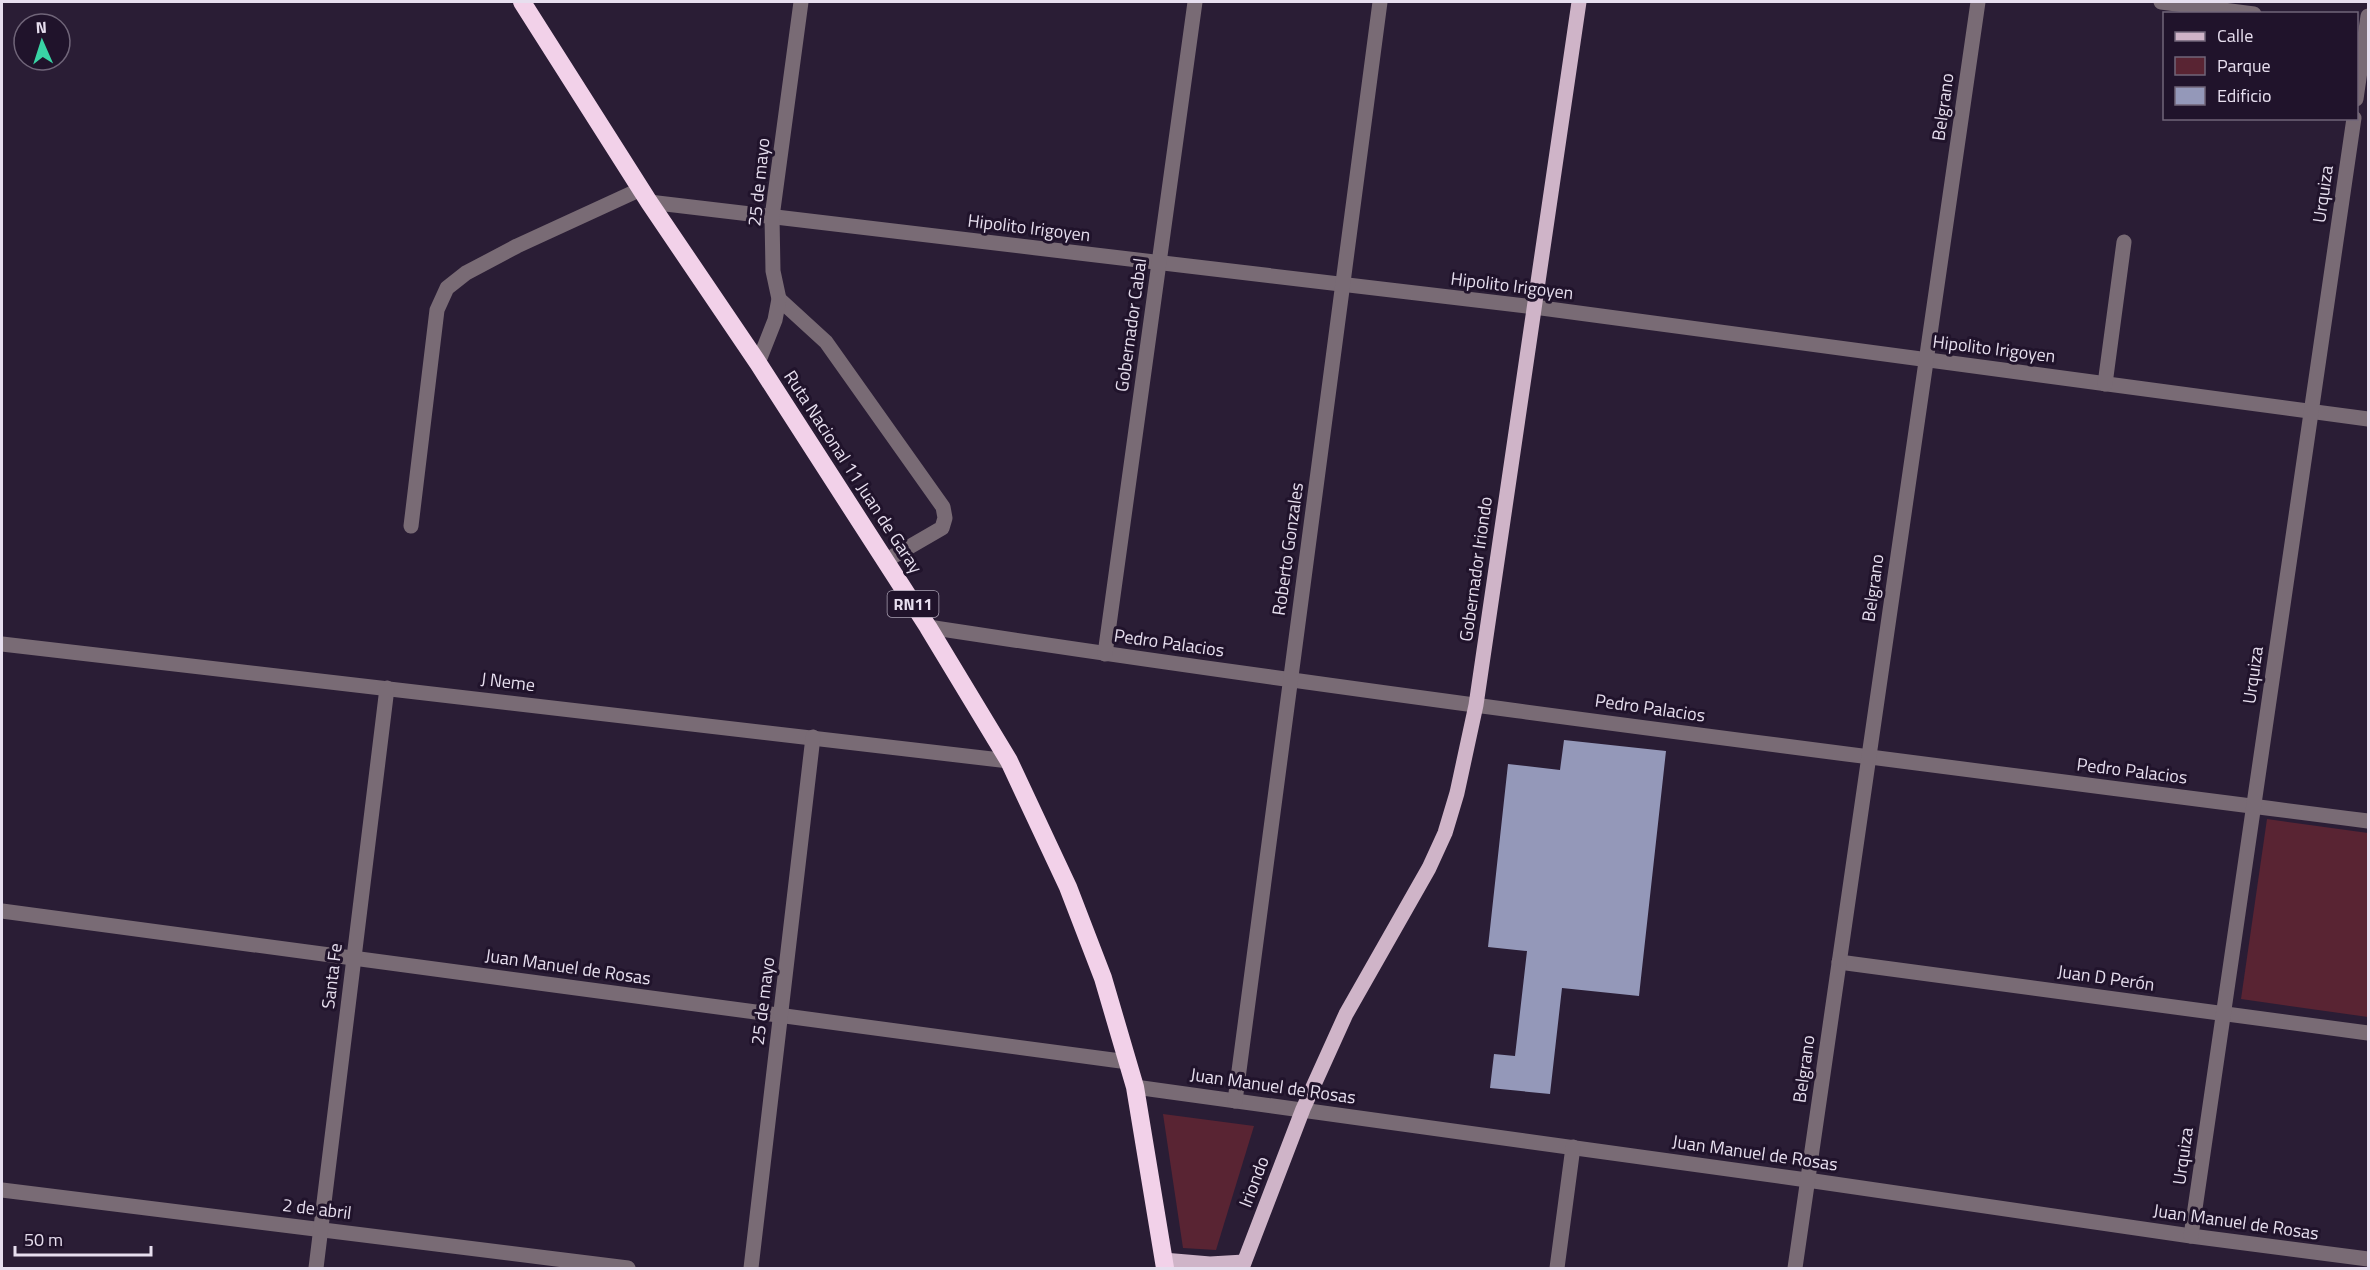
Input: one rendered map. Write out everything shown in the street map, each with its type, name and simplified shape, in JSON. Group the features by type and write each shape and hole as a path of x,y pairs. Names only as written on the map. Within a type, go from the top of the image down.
{"highway":[{"name":"Ruta Nacional 11 Juan de Garay","path":"522,2 645,196 758,363 928,627 1009,761 1068,887 1103,978 1136,1087 1164,1264"}],"main road":[{"name":"Gobernador Iriondo","path":"1302,1109 1346,1014 1429,868 1445,833 1457,793 1476,705 1579,2"},
{"name":"Iriondo","path":"1243,1265 1302,1109"},
{"path":"1164,1264 1243,1265"}],"street":[{"name":"25 de mayo","path":"758,363 775,320 779,299 773,271 772,217 801,2"},
{"name":"Gobernador Cabal","path":"1105,654 1195,2"},
{"name":"Roberto Gonzales","path":"1235,1101 1380,2"},
{"name":"Belgrano","path":"1795,1269 1978,2"},
{"path":"2161,2 2238,12"},
{"path":"2358,83 2365,25"},
{"name":"Urquiza","path":"2191,1236 2354,120"},
{"name":"Hipolito Irigoyen","path":"645,196 772,217 1534,307 2368,419"},
{"path":"411,525 436,310 447,288 466,273 517,246 645,196"},
{"path":"2105,384 2124,242"},
{"path":"779,299 826,342 943,507 945,518 942,528 885,561"},
{"name":"Pedro Palacios","path":"928,627 1476,705 2368,821"},
{"name":"J Neme","path":"2,644 1009,761"},
{"name":"Santa Fe","path":"316,1269 387,688"},
{"name":"25 de mayo","path":"751,1269 813,737"},
{"name":"Juan Manuel de Rosas","path":"2,911 1128,1062"},
{"name":"Juan D Perón","path":"1839,962 2368,1033"},
{"name":"Juan Manuel de Rosas","path":"1136,1087 2368,1259"},
{"path":"1557,1269 1573,1147"},
{"name":"2 de abril","path":"2,1190 628,1269"}],"green space":[{"path":"2267,819 2368,833 2368,1017 2241,999"},
{"path":"1163,1114 1254,1126 1216,1250 1183,1248"}],"building":[{"path":"1564,740 1666,751 1639,996 1562,988 1550,1094 1490,1088 1494,1054 1515,1056 1527,951 1488,947 1508,764 1560,770"}]}
